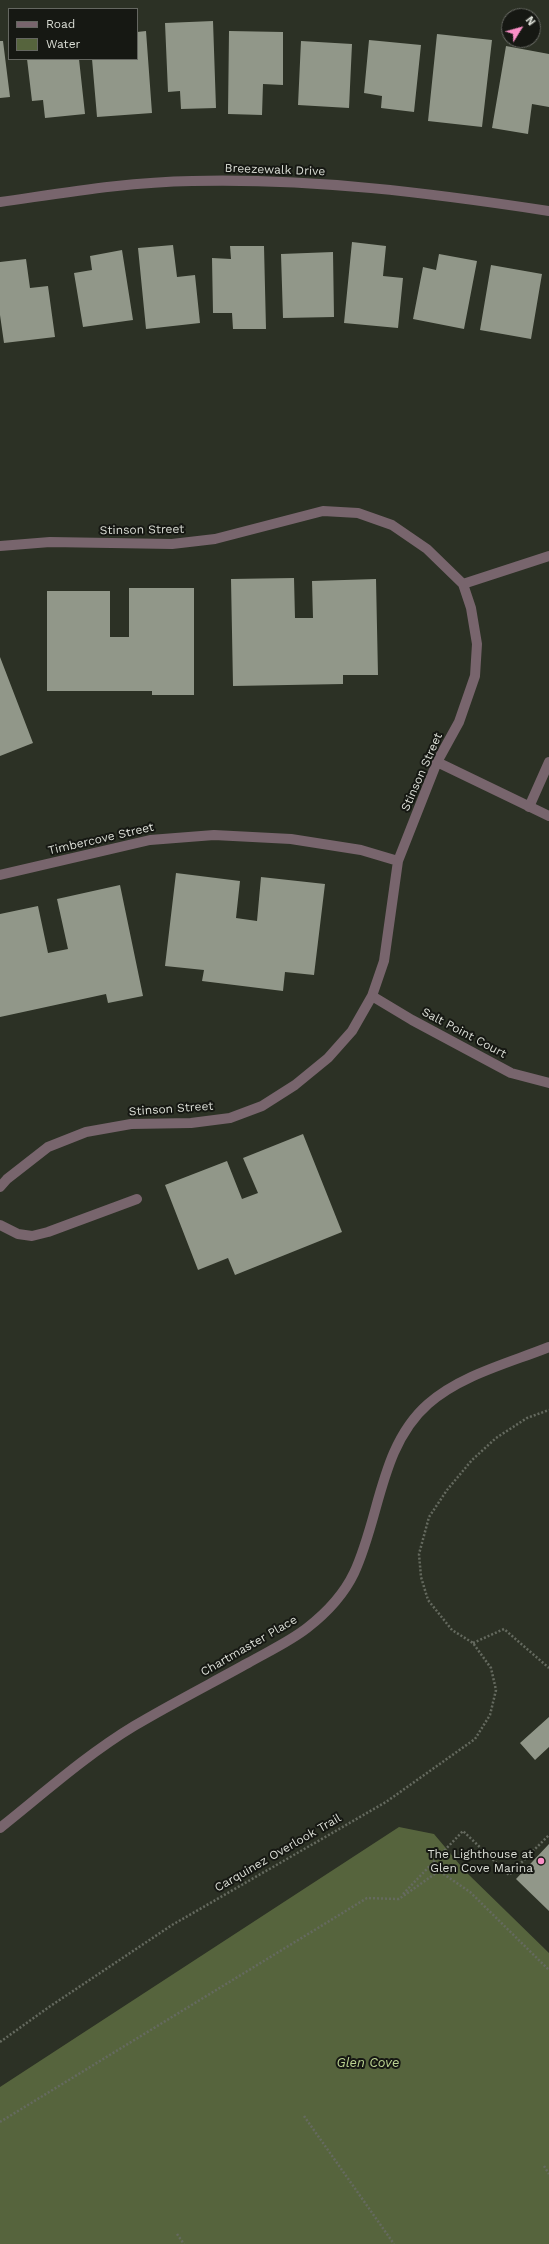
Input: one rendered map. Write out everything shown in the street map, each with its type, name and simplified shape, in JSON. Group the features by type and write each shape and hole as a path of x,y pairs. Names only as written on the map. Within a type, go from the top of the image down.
{"street":[{"name":"Breezewalk Drive","path":"0,202 106,187 191,181 296,182 419,192 549,211"},
{"name":"Stinson Street","path":"0,546 50,542 172,544 215,539 323,511 358,513 392,524 427,549 463,584 471,608 477,644 475,676 459,722 438,762 398,861 384,961 372,996 352,1031 328,1058 295,1085 262,1106 230,1118 191,1123 131,1124 86,1132 48,1147 7,1178 0,1187"},
{"path":"463,584 549,556"},
{"path":"438,762 549,816"},
{"path":"529,807 549,762"},
{"name":"Timbercove Street","path":"0,876 150,840 214,835 291,839 361,850 398,861"},
{"name":"Salt Point Court","path":"372,996 412,1020 511,1073 549,1083"},
{"path":"0,1225 18,1234 32,1236 48,1232 137,1199"},
{"name":"Chartmaster Place","path":"0,1828 82,1763 133,1727 267,1652 306,1628 334,1602 353,1575 368,1539 390,1460 408,1426 428,1404 462,1382 549,1347"}],"path":[{"name":"Carquinez Overlook Trail","path":"0,2042 49,2007 172,1925 386,1802 475,1739 490,1715 496,1690 491,1668 473,1644 452,1630 428,1600 421,1577 419,1554 429,1517 462,1472 496,1438 527,1418 549,1410"},
{"path":"473,1644 504,1629 549,1668"},
{"path":"399,1899 464,1831 509,1875 549,1835"},
{"path":"0,2122 367,1898 399,1899 439,1871 470,1892 549,1970"},
{"path":"304,2116 394,2244"},
{"path":"544,2166 549,2174"},
{"path":"177,2234 184,2244"}],"water":[{"name":"Glen Cove","path":"399,1827 434,1834 466,1872 549,1953 549,2244 0,2244 0,2087"}],"building":[{"path":"213,21 216,108 181,109 180,91 168,92 165,23"},
{"path":"146,31 152,113 97,117 92,60 138,60 138,32"},
{"path":"229,31 283,32 283,85 263,84 262,115 228,114"},
{"path":"437,34 492,40 482,127 428,121"},
{"path":"369,40 421,45 414,112 381,108 382,96 364,93"},
{"path":"0,41 3,41 10,97 0,98"},
{"path":"301,41 352,44 349,108 298,105"},
{"path":"506,48 517,48 549,54 549,107 532,104 528,134 492,128"},
{"path":"27,60 79,60 85,114 45,118 43,100 32,101"},
{"path":"352,242 386,246 383,276 403,278 398,328 344,323"},
{"path":"173,245 177,277 195,275 200,323 146,329 138,248"},
{"path":"230,246 264,246 266,329 233,329 232,313 213,313 212,258 231,259"},
{"path":"122,250 133,320 83,327 74,273 92,270 90,256"},
{"path":"333,252 334,317 283,318 281,254"},
{"path":"439,254 477,261 464,329 413,319 423,267 436,270"},
{"path":"26,259 30,288 48,286 55,337 4,343 0,315 0,262"},
{"path":"491,265 542,274 531,339 480,330"},
{"path":"294,578 295,618 313,618 312,581 376,579 378,675 343,675 343,684 233,686 231,579"},
{"path":"129,588 194,588 194,695 152,695 152,691 47,691 47,591 110,591 110,637 129,637"},
{"path":"0,657 33,743 0,756"},
{"path":"176,873 240,881 236,918 257,921 261,877 325,884 314,975 285,972 283,991 202,981 204,970 165,966"},
{"path":"120,885 143,996 108,1003 106,994 0,1017 0,914 38,906 48,953 68,949 57,899"},
{"path":"303,1134 342,1232 235,1275 228,1258 198,1270 165,1185 227,1161 242,1199 258,1193 243,1158"},
{"path":"549,1717 549,1747 535,1760 520,1743"},
{"name":"The Lighthouse at Glen Cove Marina","path":"549,1844 549,1911 516,1879"}],"place":[{"name":"The Lighthouse at Glen Cove Marina","path":"541,1861"}]}
